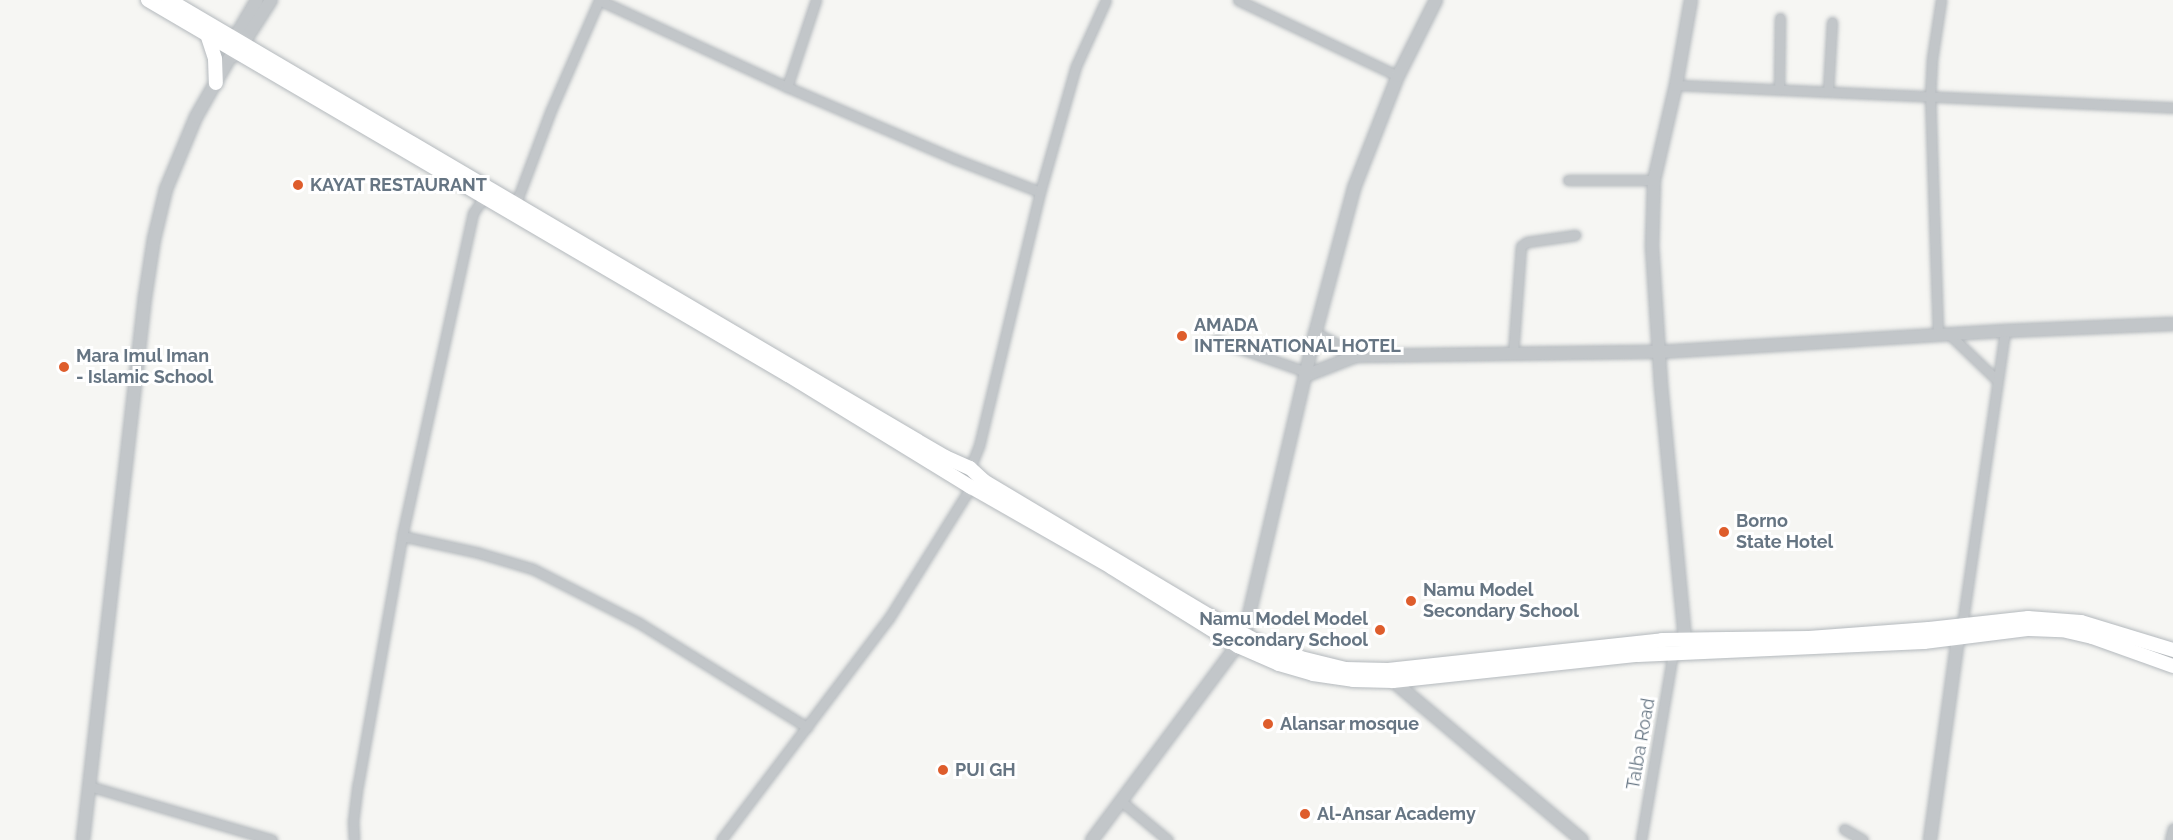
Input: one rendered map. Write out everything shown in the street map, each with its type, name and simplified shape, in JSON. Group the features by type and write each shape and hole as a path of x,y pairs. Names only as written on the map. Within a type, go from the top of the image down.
{"main road":[{"path":"148,0 208,37 234,48 516,203 935,451 970,468 984,481 1279,664 1312,674 1353,680 1393,681 1673,653 1845,647 1960,632 2028,618 2052,618 2080,622 2173,650"},
{"path":"169,0 234,48 971,487 1241,641 1345,669 1423,667 1685,639 1809,638 2029,629 2062,630 2092,636 2173,666"},
{"path":"208,37 215,59 216,83"}],"street":[{"path":"83,840 145,297 154,239 166,189 183,147 257,0"},
{"path":"234,48 271,0"},
{"path":"516,203 551,110 599,0 787,87 1040,192"},
{"path":"787,87 816,0"},
{"path":"970,468 979,446 1040,192 1076,66 1106,0"},
{"path":"1238,0 1398,76"},
{"path":"1092,840 1241,641 1315,334 1354,188 1398,76 1436,0"},
{"path":"1685,639 1681,616 1652,247 1654,180 1676,85 1691,0"},
{"path":"1941,0 1929,97 1944,334 1997,380"},
{"path":"1779,88 1780,18"},
{"path":"1828,91 1832,22"},
{"path":"1676,85 2173,108"},
{"path":"1568,180 1654,180"},
{"path":"346,840 353,822 402,536 472,213 485,196"},
{"path":"1513,354 1521,246 1527,242 1575,235"},
{"path":"1216,340 1306,374 1356,356 1660,352 1944,334 2173,324"},
{"path":"1930,840 2005,331"},
{"path":"1315,334 1356,356"},
{"path":"720,840 889,618 971,487"},
{"path":"402,536 479,553 533,569 639,623 807,727"},
{"name":"Talba Road","path":"1641,840 1673,653"},
{"path":"1393,681 1582,840"},
{"path":"89,786 272,840"},
{"path":"1121,801 1168,840"},
{"path":"353,822 354,840"},
{"path":"2170,840 2173,828"},
{"path":"1844,829 1863,840"}],"place":[{"name":"KAYAT RESTAURANT","path":"298,185"},
{"name":"AMADA INTERNATIONAL HOTEL","path":"1182,336"},
{"name":"Mara Imul Iman - Islamic School","path":"64,367"},
{"name":"Borno State Hotel","path":"1724,532"},
{"name":"Namu Model Secondary School","path":"1411,601"},
{"name":"Namu Model Model Secondary School","path":"1380,630"},
{"name":"Alansar mosque","path":"1268,724"},
{"name":"PUI GH","path":"943,770"},
{"name":"Al-Ansar Academy","path":"1305,814"}]}
